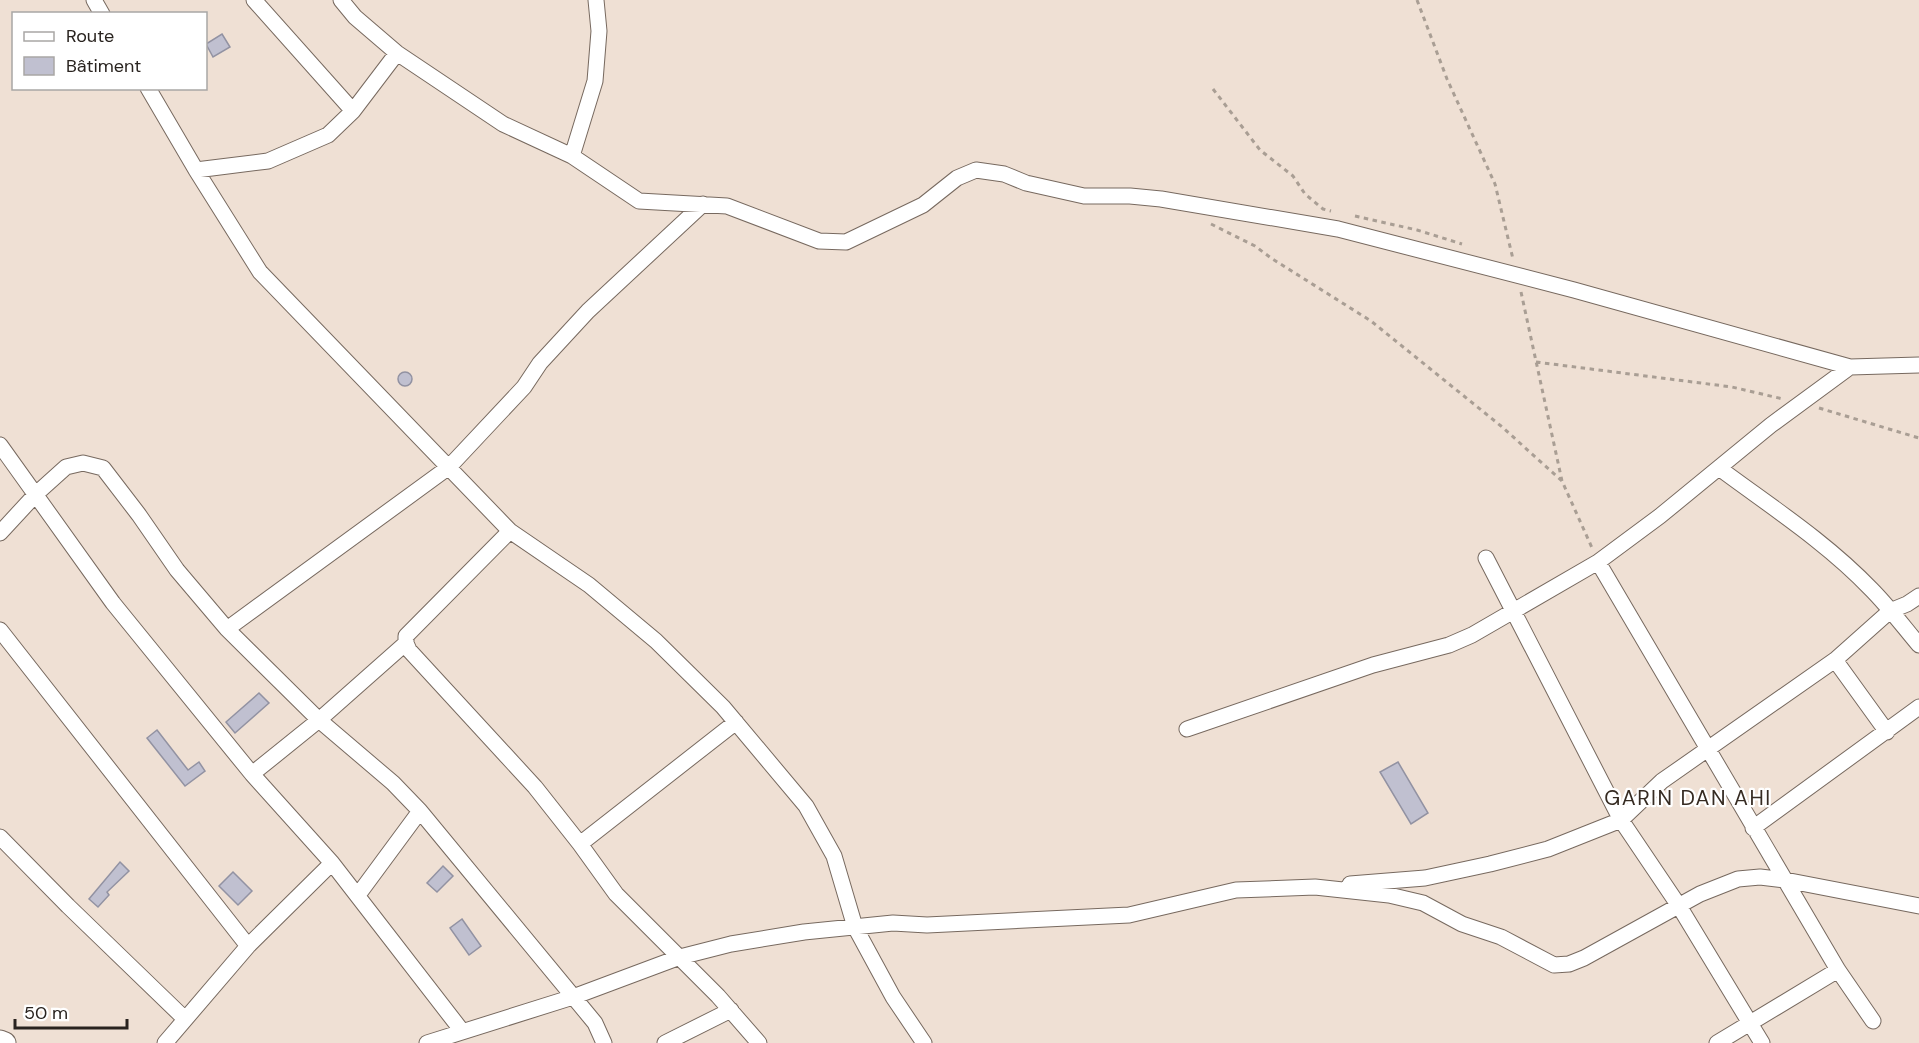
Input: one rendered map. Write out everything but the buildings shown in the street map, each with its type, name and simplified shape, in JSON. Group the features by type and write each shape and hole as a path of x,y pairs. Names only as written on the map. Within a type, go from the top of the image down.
{"highway":[{"path":"0,1041 6,1043"}],"street":[{"path":"254,0 353,111"},
{"path":"341,0 355,17 398,53 503,124 572,156 639,201 727,206 819,241 846,242 923,205 957,178 976,170 1004,174 1026,183 1084,196 1161,199 1338,229 1574,290 1850,367 1919,365"},
{"path":"572,156 595,81 599,31 596,0"},
{"path":"196,170 268,161 328,135 353,111 398,53"},
{"path":"149,90 260,272 510,531 589,585 656,641 736,722 806,806 834,856 855,927 892,997 924,1043"},
{"path":"226,629 449,467 524,387 540,363 588,311 703,204"},
{"path":"1187,729 1373,665 1460,641 1598,562 1850,367"},
{"path":"0,445 113,603 252,774 332,863 462,1031"},
{"path":"0,533 66,466 83,463 103,468 177,570 226,629 319,720 393,783 420,812 595,1023 604,1043"},
{"path":"1719,468 1815,540 1870,588 1919,645"},
{"path":"510,531 406,636 406,643 416,658 463,706 535,787 616,894 680,957 759,1043"},
{"path":"1486,558 1621,820 1679,906 1761,1043"},
{"path":"1598,562 1838,970 1873,1021"},
{"path":"427,1043 573,997 680,957 731,944 893,923 927,925 1129,915 1236,890 1314,887 1425,878 1548,849 1621,820 1662,782 1707,748 1748,722 1834,660 1890,611 1919,596"},
{"path":"0,630 248,946"},
{"path":"252,774 319,720 406,643"},
{"path":"1834,660 1887,732"},
{"path":"1753,828 1919,707"},
{"path":"580,844 736,722"},
{"path":"358,895 420,812"},
{"path":"0,837 185,1019"},
{"path":"165,1043 248,946 332,863"},
{"path":"1314,887 1389,895 1423,903 1462,924 1501,937 1554,965 1569,964 1584,958 1717,885 1738,879 1760,877 1785,880 1919,906"},
{"path":"1717,1043 1838,970"},
{"path":"665,1043 730,1010"}],"path":[{"path":"1213,89 1260,150 1293,176 1305,194 1323,209 1333,212"},
{"path":"1354,216 1417,230 1470,247"},
{"path":"1203,220 1255,246 1371,321 1501,426 1562,481"},
{"path":"1503,257 1513,260"},
{"path":"1536,362 1732,387 1801,403 1919,438"}],"district":[{"name":"GARIN DAN AHI","path":"1688,798"}]}
